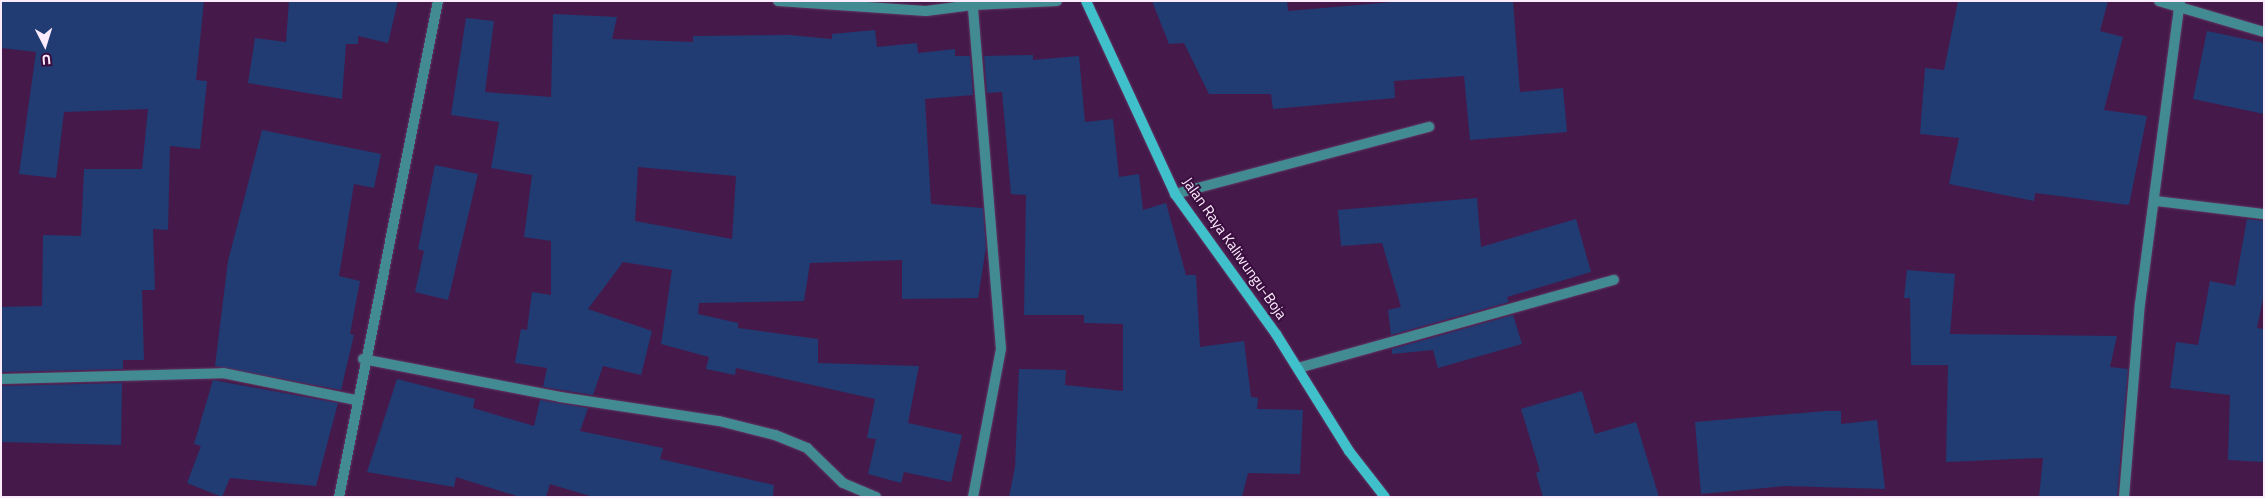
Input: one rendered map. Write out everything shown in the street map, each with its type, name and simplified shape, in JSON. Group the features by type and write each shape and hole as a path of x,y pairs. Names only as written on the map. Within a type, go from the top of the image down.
{"main road":[{"name":"Jalan Raya Kaliwungu-Boja","path":"1086,1 1175,194 1298,368 1349,451 1385,497"}],"street":[{"path":"339,497 363,359 438,1"},
{"path":"778,1 926,10 972,5 1057,1"},
{"path":"2159,1 2180,5 2264,32"},
{"path":"972,5 1001,349 973,497"},
{"path":"2124,497 2140,304 2156,201 2180,5"},
{"path":"1175,194 1429,127"},
{"path":"2156,201 2264,214"},
{"path":"1298,368 1614,280"},
{"path":"363,359 560,397 719,421 775,435 807,448 844,483 876,497"},
{"path":"1,379 223,373 356,400"}],"building":[{"path":"1,1 204,1 196,80 207,81 200,149 170,146 168,230 153,229 155,290 142,290 144,360 123,360 123,369 1,372 1,307 42,306 43,235 81,236 84,169 142,169 148,109 64,112 56,178 19,174 36,52 1,48"},
{"path":"289,1 398,1 388,43 358,36 358,44 346,44 342,99 248,83 255,38 286,42"},
{"path":"1152,1 1287,1 1288,11 1404,1 1513,1 1520,92 1563,88 1567,132 1470,140 1464,76 1394,81 1395,98 1273,109 1271,94 1209,94 1184,43 1169,44"},
{"path":"1958,1 2108,1 2100,31 2123,37 2104,110 2147,116 2129,205 2035,193 2034,201 1949,184 1959,138 1920,134 1925,68 1944,70"},
{"path":"553,14 617,17 612,39 693,42 693,36 789,35 832,39 832,34 875,30 877,47 917,43 918,53 955,49 955,56 970,56 973,95 925,99 931,204 983,208 986,248 978,298 902,299 902,260 810,263 804,301 699,303 698,314 738,323 738,328 818,339 818,363 919,366 908,423 962,435 951,482 904,472 901,483 868,474 876,439 867,438 875,399 736,368 735,375 706,369 709,357 661,344 672,270 623,262 588,309 652,331 641,375 603,366 593,395 543,387 547,368 515,363 521,329 527,330 532,292 551,295 551,241 524,237 532,175 491,168 499,122 451,115 466,18 494,21 485,92 551,97","holes":["638,167 736,176 732,239 635,221"]},
{"path":"2207,31 2264,43 2264,114 2193,99"},
{"path":"1033,55 1033,60 1079,56 1085,122 1113,119 1119,177 1139,174 1143,210 1166,203 1186,275 1196,275 1200,347 1244,341 1251,397 1258,398 1257,409 1303,410 1300,474 1248,473 1242,497 1009,497 1015,467 1019,369 1066,370 1065,385 1123,391 1123,324 1084,323 1084,315 1024,315 1026,195 1011,194 1002,92 987,93 984,56"},
{"path":"262,130 381,154 374,188 354,184 339,276 360,281 350,334 354,335 341,390 215,366 228,261"},
{"path":"435,165 478,174 448,300 415,292 424,251 418,249"},
{"path":"1477,198 1481,247 1576,219 1591,272 1507,297 1509,302 1391,335 1388,310 1401,307 1382,243 1341,246 1338,210"},
{"path":"2247,219 2264,221 2264,294 2257,328 2264,329 2264,462 2228,460 2230,395 2170,388 2176,342 2198,345 2210,281 2235,286"},
{"path":"1907,270 1955,274 1950,334 2117,336 2110,367 2128,369 2117,497 2039,497 2043,458 1946,462 1948,365 1911,365 1910,298 1904,298"},
{"path":"1513,315 1522,344 1438,368 1433,350 1392,354 1392,349"},
{"path":"397,379 475,399 473,408 534,426 540,400 588,408 580,431 663,448 660,459 774,485 773,497 593,497 550,484 546,497 520,497 456,477 454,487 367,472"},
{"path":"213,380 338,403 316,486 230,478 222,497 187,483 201,446 194,444"},
{"path":"122,383 121,445 1,442 1,386"},
{"path":"1582,391 1595,434 1636,422 1659,497 1543,497 1536,473 1540,471 1521,409"},
{"path":"1841,411 1841,424 1877,420 1885,489 1785,486 1701,494 1695,422"}]}
